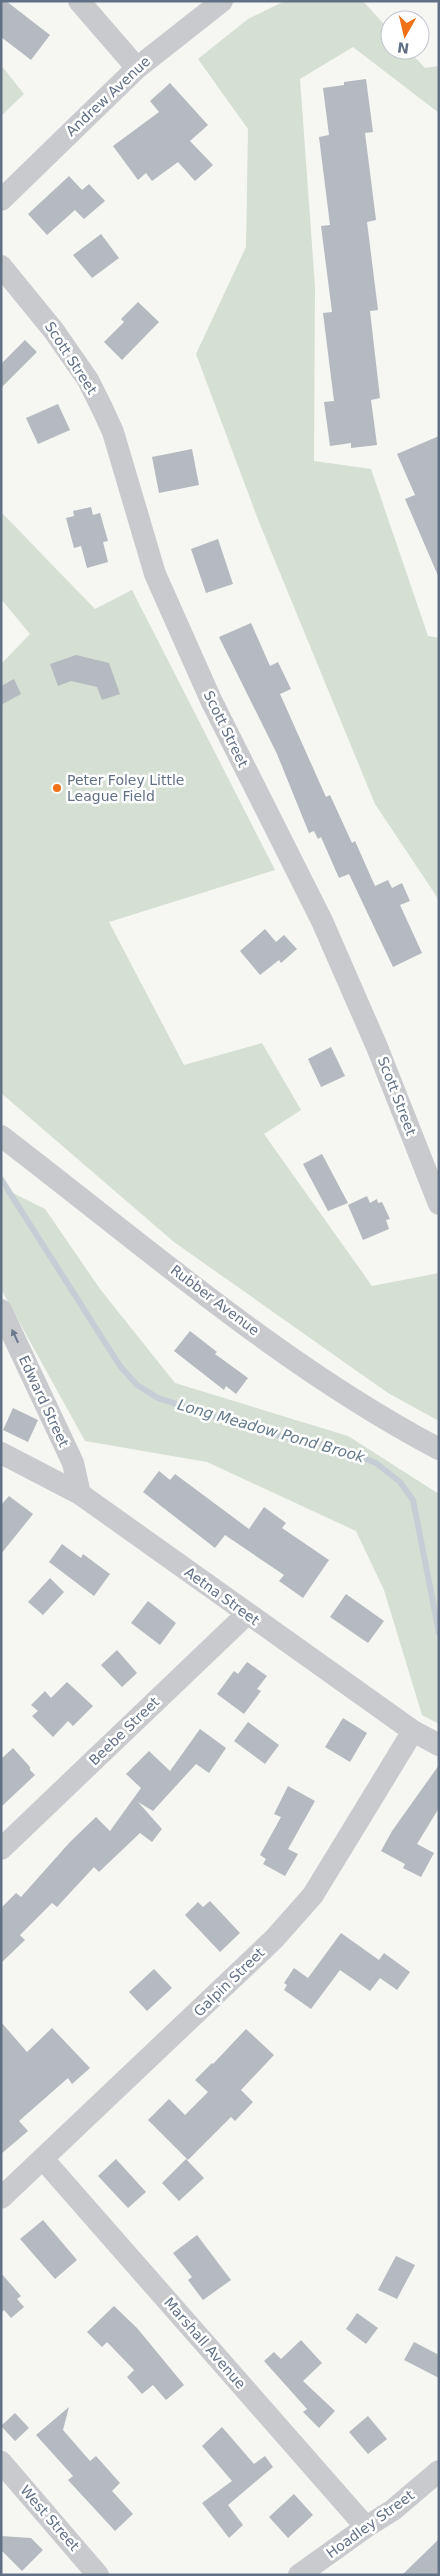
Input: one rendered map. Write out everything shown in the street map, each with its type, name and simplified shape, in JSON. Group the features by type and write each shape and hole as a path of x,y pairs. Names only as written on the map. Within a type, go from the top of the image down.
{"street":[{"path":"79,1 137,68"},
{"name":"Andrew Avenue","path":"1,200 137,68 222,1"},
{"name":"Scott Street","path":"1,266 54,331 88,380 102,408 113,432 154,574 208,692 322,921 377,1047 439,1204"},
{"name":"Rubber Avenue","path":"1,1136 224,1308 319,1376 392,1425 439,1450"},
{"name":"Edward Street","path":"1,1310 73,1463 80,1494"},
{"name":"Aetna Street","path":"1,1453 80,1494 414,1731 439,1745"},
{"name":"Beebe Street","path":"1,1849 247,1614"},
{"name":"Galpin Street","path":"1,2198 274,1939 314,1895 414,1731"},
{"name":"Marshall Avenue","path":"44,2159 366,2527"},
{"name":"West Street","path":"1,2462 98,2575"},
{"name":"Hoadley Street","path":"300,2575 366,2527 394,2510 439,2471"}],"shaded area":[{"path":"285,1 363,1 380,20 380,60 417,60 425,68 439,66 439,113 353,47 300,79 315,286 314,461 371,469 428,636 439,638 439,900 375,804 259,522 196,354 246,247 248,129 198,59 248,19"},
{"path":"1,65 24,94 1,116"},
{"path":"1,512 95,609 132,590 275,870 109,922 184,1065 262,1043 301,1110 264,1134 372,1286 439,1273 439,1421 388,1393 174,1242 1,1093 1,664 30,634 1,599"},
{"path":"1,1187 45,1209 100,1289 175,1383 348,1436 439,1494 439,1724 422,1715 384,1590 356,1531 207,1462 85,1441 1,1289"}],"building":[{"path":"1,1 6,1 50,35 31,60 1,37"},
{"path":"366,79 373,132 365,133 376,220 367,222 378,310 370,311 380,398 371,400 377,445 351,448 351,443 330,446 324,402 334,401 323,313 332,312 321,226 330,225 319,137 329,135 323,88 344,85 344,82"},
{"path":"170,83 208,125 190,141 213,165 195,181 178,162 152,181 146,173 138,180 113,146 159,112 150,101"},
{"path":"69,176 82,190 89,184 105,201 84,219 75,210 47,235 28,214"},
{"path":"101,234 119,258 92,278 73,255"},
{"path":"138,302 159,322 122,360 104,342 124,322 121,319"},
{"path":"25,340 37,352 1,388 1,364"},
{"path":"58,404 70,430 38,444 26,418"},
{"path":"439,436 439,578 405,499 415,495 397,454"},
{"path":"192,449 199,485 159,493 152,457"},
{"path":"91,507 93,515 100,513 108,541 103,542 108,562 87,568 81,546 74,548 66,518 74,516 73,511"},
{"path":"218,539 233,584 206,593 191,549"},
{"path":"251,623 270,666 278,662 291,689 280,694 326,797 330,795 352,843 355,841 375,886 388,880 392,888 402,883 410,901 400,905 422,953 393,967 349,874 339,878 321,837 318,839 314,831 309,833 277,754 219,637"},
{"path":"76,655 109,663 120,694 102,700 97,687 71,681 58,686 50,664"},
{"path":"14,679 21,694 1,705 1,686"},
{"path":"265,929 276,942 284,935 297,949 281,963 279,960 260,975 240,951"},
{"path":"331,1047 345,1076 321,1087 308,1059"},
{"path":"322,1154 348,1203 328,1211 303,1164"},
{"path":"367,1196 370,1203 377,1199 378,1203 382,1202 390,1219 386,1220 389,1229 363,1240 348,1205"},
{"path":"190,1331 217,1352 215,1354 248,1378 236,1394 226,1386 224,1390 174,1351"},
{"path":"13,1408 38,1420 28,1442 3,1430"},
{"path":"159,1471 170,1480 175,1474 249,1529 264,1507 286,1523 282,1528 329,1560 303,1598 279,1581 284,1575 225,1535 215,1548 143,1492"},
{"path":"9,1496 33,1514 1,1554 1,1505"},
{"path":"62,1544 81,1558 83,1554 110,1574 94,1596 49,1562"},
{"path":"50,1578 64,1592 43,1615 28,1602"},
{"path":"346,1594 384,1621 368,1643 330,1617"},
{"path":"148,1601 176,1623 160,1645 131,1623"},
{"path":"117,1650 137,1673 122,1687 101,1665"},
{"path":"247,1662 267,1676 257,1689 261,1691 244,1714 217,1694 234,1671 238,1674"},
{"path":"67,1682 93,1706 73,1726 68,1721 53,1737 32,1716 38,1711 31,1705 45,1691 51,1698"},
{"path":"343,1718 367,1733 350,1762 325,1747"},
{"path":"248,1722 279,1745 265,1764 234,1741"},
{"path":"200,1729 226,1748 209,1773 196,1764 153,1811 138,1802 162,1829 152,1842 140,1833 99,1872 94,1867 57,1907 52,1903 20,1935 25,1940 1,1963 1,1908 16,1893 21,1897 70,1842 96,1817 110,1831 141,1788 126,1774 149,1751 170,1771"},
{"path":"13,1748 35,1775 1,1807 1,1759"},
{"path":"439,1765 439,1808 417,1844 434,1853 421,1877 403,1868 405,1864 381,1851 392,1831"},
{"path":"288,1786 315,1801 288,1849 298,1854 285,1876 263,1864 266,1859 260,1855 281,1817 274,1814"},
{"path":"210,1901 240,1933 220,1952 185,1915 198,1902 203,1907"},
{"path":"341,1933 379,1960 384,1953 410,1972 397,1990 380,1978 370,1991 340,1970 311,2009 284,1990 287,1985 284,1983 294,1968 308,1978"},
{"path":"154,1969 172,1988 147,2011 129,1992"},
{"path":"1,2022 27,2052 52,2028 90,2068 72,2084 68,2078 19,2121 28,2131 1,2154"},
{"path":"246,2029 274,2055 241,2090 253,2102 235,2121 231,2117 188,2160 148,2120 169,2099 185,2115 208,2092 195,2080"},
{"path":"116,2159 146,2192 128,2208 98,2176"},
{"path":"186,2159 204,2178 179,2201 162,2183"},
{"path":"43,2220 77,2260 55,2279 20,2239"},
{"path":"197,2235 231,2280 203,2300 188,2280 192,2277 173,2253"},
{"path":"396,2256 415,2265 397,2299 378,2290"},
{"path":"1,2273 21,2296 17,2299 24,2307 11,2318 4,2310 1,2313"},
{"path":"114,2306 137,2328 184,2385 166,2400 153,2385 142,2394 127,2377 134,2370 107,2342 102,2347 87,2332"},
{"path":"357,2313 378,2328 366,2344 346,2329"},
{"path":"301,2340 322,2363 303,2381 335,2411 319,2428 303,2412 307,2409 264,2361 274,2352 281,2359"},
{"path":"414,2342 439,2355 439,2378 404,2360"},
{"path":"69,2407 63,2430 90,2461 96,2456 120,2483 112,2491 133,2514 115,2531 68,2480 73,2476 36,2435"},
{"path":"15,2413 29,2428 15,2441 1,2426"},
{"path":"368,2416 387,2439 368,2454 349,2432"},
{"path":"222,2427 254,2464 265,2456 273,2467 228,2505 243,2525 229,2538 202,2503 232,2481 202,2446"},
{"path":"294,2494 313,2515 288,2538 269,2517"},
{"path":"1,2536 31,2538 43,2550 22,2571 1,2550"},
{"path":"439,2539 439,2575 402,2575"}],"waterway":[{"name":"Long Meadow Pond Brook","path":"1,1179 120,1366 137,1385 158,1398 255,1430 341,1449 376,1463 400,1482 413,1500 439,1633"}],"place":[{"name":"Peter Foley Little League Field","path":"57,788"}]}
